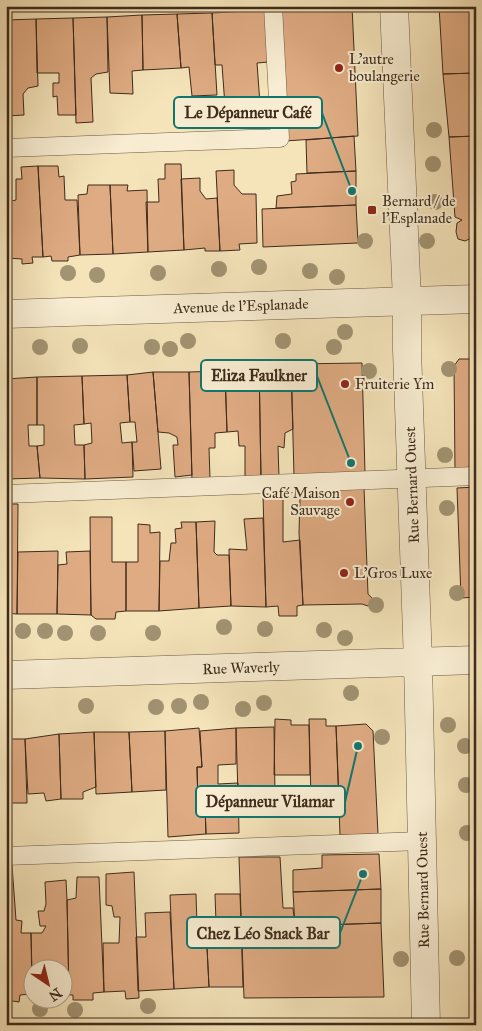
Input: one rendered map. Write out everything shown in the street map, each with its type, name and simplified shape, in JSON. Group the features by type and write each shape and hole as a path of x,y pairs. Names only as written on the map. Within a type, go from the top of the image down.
{"street":[{"name":"Rue Bernard Ouest","path":"394,6 407,300 418,662 426,1025"},
{"name":"Avenue de l'Esplanade","path":"6,314 476,299"},
{"name":"Rue Waverly","path":"6,675 476,660"}],"lane":[{"path":"6,148 280,138 273,6"},
{"path":"6,494 476,476"},
{"path":"6,856 422,841"}],"path":[{"path":"375,1025 386,1025"}],"building":[{"path":"281,6 352,6 358,136 285,141"},
{"path":"439,6 471,6 472,49 476,48 476,73 443,74"},
{"path":"471,6 476,6 476,48 472,49"},
{"path":"266,10 269,62 257,63 260,104 225,106 222,65 215,65 212,13"},
{"path":"212,13 217,95 192,96 189,67 181,68 177,14"},
{"path":"177,14 181,68 143,70 142,15"},
{"path":"142,15 143,70 132,71 133,94 110,93 107,17"},
{"path":"107,17 108,72 96,74 91,78 93,122 76,123 73,18"},
{"path":"73,18 76,115 58,115 57,96 53,97 53,83 59,83 59,73 37,73 36,19"},
{"path":"36,19 38,86 28,88 23,94 24,115 6,116 6,20"},
{"path":"476,73 476,136 449,137 443,74"},
{"path":"354,136 356,171 307,173 306,140"},
{"path":"476,136 476,236 465,241 458,239 456,232 457,223 462,220 455,217 449,137"},
{"path":"165,164 181,164 184,250 148,252 146,202 159,202 158,179 165,179"},
{"path":"38,166 43,257 32,257 33,263 22,264 22,259 7,258 6,202 16,200 16,179 22,179 21,167"},
{"path":"38,166 58,166 59,177 64,176 65,200 77,200 80,255 68,257 68,261 52,261 51,256 43,257"},
{"path":"234,170 234,185 242,194 256,194 257,243 239,244 240,250 220,251 216,171"},
{"path":"356,171 356,205 276,208 277,196 292,194 291,182 296,181 296,174"},
{"path":"200,178 200,191 206,199 217,198 220,251 205,251 205,248 184,250 181,179"},
{"path":"88,185 110,185 113,254 80,255 78,195 87,194"},
{"path":"110,185 128,185 127,191 147,190 148,252 113,254"},
{"path":"356,205 358,243 263,247 262,209"},
{"path":"459,359 476,359 476,469 455,470 454,366"},
{"path":"242,362 259,362 261,479 245,480 245,446 239,446 238,431 227,432 225,371 241,372"},
{"path":"259,362 280,362 280,368 291,364 293,429 285,433 284,448 278,446 279,478 261,479"},
{"path":"362,363 365,473 294,476 291,364"},
{"path":"225,371 227,432 215,433 215,448 209,448 210,479 192,480 189,372"},
{"path":"153,372 189,372 192,475 175,477 173,445 178,445 177,437 169,433 158,432"},
{"path":"153,372 161,469 134,471 132,442 137,442 135,422 130,422 127,375"},
{"path":"127,375 130,422 120,423 122,443 132,442 133,477 85,479 84,445 92,443 91,423 84,424 82,376"},
{"path":"82,376 84,424 74,425 75,445 84,445 85,479 40,478 37,446 44,445 44,425 37,425 37,377"},
{"path":"37,377 37,425 28,425 29,446 37,446 40,478 6,479 6,379"},
{"path":"364,487 368,594 373,599 368,606 362,604 303,605 299,533 300,498 308,497 309,490"},
{"path":"476,487 476,597 461,598 457,488"},
{"path":"283,494 283,542 300,540 303,605 297,606 297,616 279,616 278,606 266,607 263,495"},
{"path":"6,504 18,504 17,614 6,613"},
{"path":"90,517 112,517 112,562 126,562 126,611 116,612 115,619 96,619 91,615"},
{"path":"263,518 266,607 231,606 229,549 247,550 244,519"},
{"path":"215,521 214,552 217,555 229,555 231,606 199,608 196,522"},
{"path":"181,522 196,522 199,608 159,611 160,561 169,561 171,543 176,543 175,529 182,528"},
{"path":"138,524 150,525 150,533 160,532 159,611 126,611 126,562 138,562"},
{"path":"58,551 57,614 17,614 18,552"},
{"path":"90,551 91,615 57,614 58,565 67,564 66,552"},
{"path":"275,719 291,720 291,725 309,725 310,775 274,775"},
{"path":"309,719 326,719 326,726 336,726 339,798 311,799"},
{"path":"366,724 373,731 378,834 340,835 336,726"},
{"path":"274,727 275,796 238,796 236,728"},
{"path":"199,728 202,767 197,767 198,806 205,806 206,834 168,837 165,731"},
{"path":"236,728 236,764 218,765 218,784 238,783 239,833 206,834 205,806 198,806 197,767 202,767 200,731"},
{"path":"165,731 166,790 132,792 129,732"},
{"path":"94,732 129,732 132,792 96,794"},
{"path":"94,732 96,787 83,792 83,799 61,799 59,734"},
{"path":"59,734 61,799 46,801 44,793 28,794 25,739"},
{"path":"6,739 25,739 27,803 6,803"},
{"path":"379,854 381,889 293,892 293,870 322,868 322,855"},
{"path":"239,857 280,857 283,908 293,908 295,926 381,923 384,997 244,998"},
{"path":"6,865 12,865 16,920 22,921 21,933 31,933 31,958 22,958 22,995 20,995 19,1002 6,1000"},
{"path":"134,872 139,998 126,999 125,991 104,992 103,943 119,943 120,917 114,917 112,906 106,905 106,874"},
{"path":"77,877 99,877 104,992 93,993 93,1000 73,1000 72,995 72,958 68,958 67,900 76,898"},
{"path":"66,880 68,958 32,958 31,933 42,933 46,926 40,926 38,911 44,911 46,904 45,882"},
{"path":"381,889 381,923 295,926 293,892"},
{"path":"196,894 197,924 191,923 197,927 206,927 209,987 174,989 170,895"},
{"path":"215,894 240,894 243,987 209,987 206,927 216,927 219,924 219,922 216,923"},
{"path":"170,912 174,989 138,991 136,937 146,937 145,913"}],"place":[{"name":"L’autre boulangerie","path":"339,68"},
{"name":"Le Dépanneur Café","path":"352,191"},
{"name":"Bernard / de l'Esplanade","path":"372,210"},
{"name":"Fruiterie Ym","path":"345,384"},
{"name":"Eliza Faulkner","path":"351,463"},
{"name":"Café Maison Sauvage","path":"350,502"},
{"name":"L'Gros Luxe","path":"344,573"},
{"name":"Dépanneur Vilamar","path":"358,746"},
{"name":"Chez Léo Snack Bar","path":"363,874"}]}
